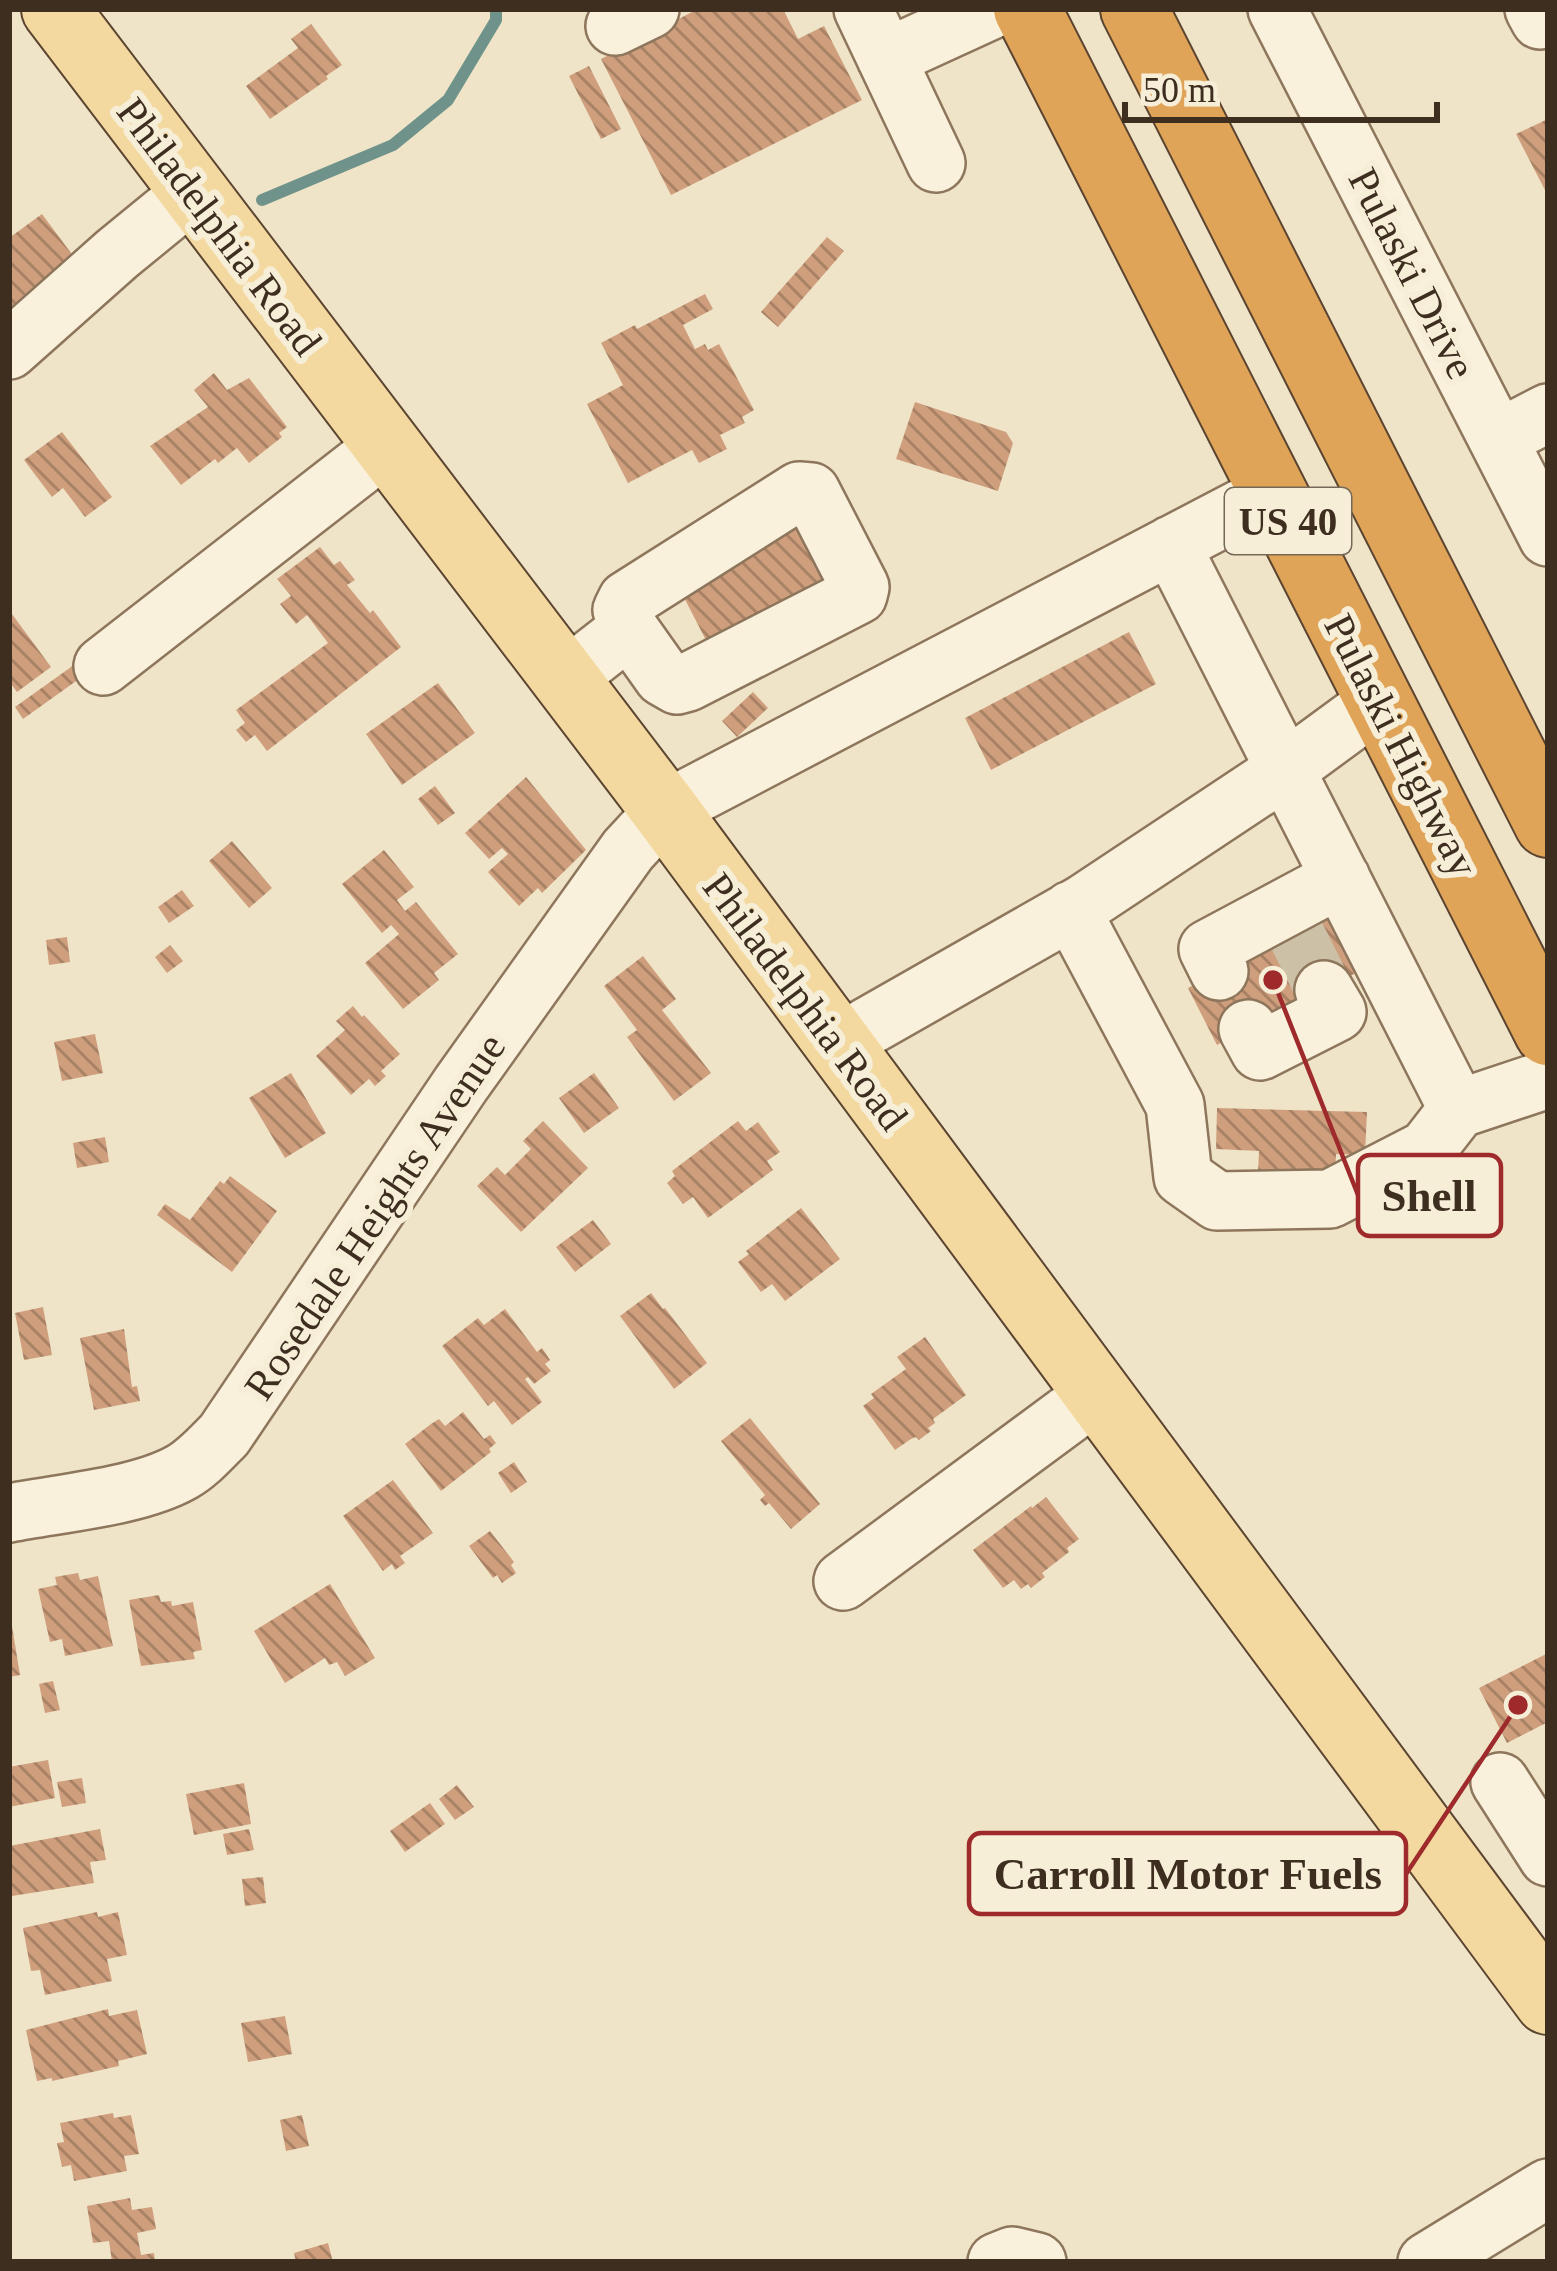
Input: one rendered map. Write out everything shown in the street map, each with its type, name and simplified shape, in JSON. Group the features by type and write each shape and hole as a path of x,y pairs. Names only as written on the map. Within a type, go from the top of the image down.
{"highway":[{"name":"Pulaski Highway","path":"1027,9 1548,1032"},
{"name":"US 40","path":"1134,9 1548,824"}],"main road":[{"name":"Philadelphia Road","path":"55,9 665,810 1548,2001"}],"street":[{"path":"936,163 875,33 993,9"},
{"name":"Pulaski Drive","path":"1277,9 1548,538"},
{"path":"9,350 194,191"},
{"path":"1498,439 1548,412"},
{"path":"103,666 387,446"},
{"path":"665,810 1273,492"},
{"path":"1171,545 1458,1109"},
{"path":"565,679 629,629"},
{"path":"837,1043 1072,910 1285,770 1379,701"},
{"name":"Rosedale Heights Avenue","path":"9,1513 160,1482 184,1471 224,1435 461,1084 628,850 665,810"},
{"path":"1219,971 1208,949 1290,920 1340,878"},
{"path":"1072,910 1175,1105 1184,1177 1217,1201 1330,1199 1427,1149 1458,1109 1548,1079"},
{"path":"1248,1029 1260,1051 1330,1001 1394,983"},
{"path":"843,1580 1096,1394"},
{"path":"1500,1782 1548,1856"},
{"path":"1427,2262 1548,2188"},
{"path":"997,2262 1012,2256 1037,2262"}],"building":[{"path":"698,9 783,9 798,39 824,26 862,100 671,195 601,59"},
{"path":"311,24 342,65 270,119 246,86 298,48 291,39"},
{"path":"589,66 621,129 601,139 569,76"},
{"path":"1548,119 1548,196 1516,134"},
{"path":"42,214 74,257 9,310 9,238"},
{"path":"827,237 844,251 778,327 761,312"},
{"path":"705,294 713,309 683,325 695,349 705,344 708,350 719,344 754,410 742,417 745,423 720,435 727,449 699,463 692,450 628,483 587,404 623,385 601,343"},
{"path":"214,373 227,390 249,378 287,427 279,433 282,437 249,463 237,448 181,485 150,446 208,407 194,390"},
{"path":"915,402 1006,432 1013,443 998,491 896,459"},
{"path":"62,432 112,497 85,517 63,488 52,497 24,460"},
{"path":"801,511 838,584 711,650 674,578"},
{"path":"320,547 334,565 340,561 355,580 347,585 401,647 267,751 255,735 246,742 236,730 245,723 236,710 328,643 307,615 296,624 280,604 291,596 277,579"},
{"path":"9,610 51,667 17,692 9,681"},
{"path":"1129,632 1156,684 991,770 965,718"},
{"path":"85,657 93,669 23,719 15,707"},
{"path":"438,683 475,733 402,785 366,734"},
{"path":"753,692 768,708 737,737 722,721"},
{"path":"526,777 586,850 542,893 538,888 519,906 488,872 508,854 502,848 489,859 465,833"},
{"path":"435,786 455,813 438,825 418,799"},
{"path":"232,841 272,888 249,908 209,861"},
{"path":"384,850 414,887 397,900 405,911 416,902 458,954 434,973 439,980 403,1009 365,963 399,934 391,925 382,933 342,884"},
{"path":"182,890 194,906 169,923 158,907"},
{"path":"1348,905 1377,962 1217,1045 1188,988"},
{"path":"67,937 70,962 49,965 46,940"},
{"path":"170,945 183,961 167,973 155,957"},
{"path":"643,956 676,999 662,1010 711,1073 674,1101 627,1037 637,1030 604,986"},
{"path":"353,1006 400,1054 381,1071 386,1076 375,1086 369,1079 351,1095 316,1056 345,1030 336,1021"},
{"path":"95,1034 103,1073 62,1081 54,1042"},
{"path":"291,1073 326,1133 285,1158 249,1098"},
{"path":"594,1073 619,1108 584,1133 559,1098"},
{"path":"1217,1108 1367,1112 1365,1155 1336,1154 1335,1175 1258,1172 1259,1151 1216,1149"},
{"path":"543,1121 588,1168 521,1232 477,1186 497,1167 505,1175 531,1149 523,1141"},
{"path":"738,1121 746,1131 758,1122 780,1152 767,1161 773,1170 708,1218 693,1197 683,1204 667,1183 675,1176 672,1171"},
{"path":"105,1137 109,1162 77,1168 73,1143"},
{"path":"230,1176 277,1211 232,1272 157,1215 165,1204 190,1220 220,1181 224,1184"},
{"path":"801,1208 840,1259 785,1301 772,1284 761,1292 738,1262"},
{"path":"593,1220 611,1244 575,1272 556,1247"},
{"path":"651,1293 707,1363 674,1389 620,1316"},
{"path":"43,1307 52,1355 24,1360 15,1313"},
{"path":"505,1309 537,1352 542,1348 551,1371 534,1384 525,1379 542,1402 512,1425 494,1401 488,1406 442,1346 478,1318 484,1325"},
{"path":"124,1329 132,1387 137,1386 140,1401 94,1410 80,1338"},
{"path":"925,1337 966,1395 933,1419 931,1431 895,1450 863,1406 874,1398 871,1394 906,1369 897,1357"},
{"path":"463,1412 484,1439 490,1435 496,1443 441,1491 405,1444 439,1419 445,1426"},
{"path":"750,1418 820,1504 791,1529 769,1503 765,1506 760,1500 765,1495 721,1441"},
{"path":"514,1462 527,1482 511,1493 498,1473"},
{"path":"393,1480 433,1533 400,1556 405,1563 383,1571 343,1516"},
{"path":"1046,1497 1079,1539 1031,1588 1028,1584 1021,1589 1014,1580 1003,1588 973,1550"},
{"path":"490,1531 514,1562 516,1573 502,1583 469,1546"},
{"path":"78,1573 80,1580 98,1576 113,1646 65,1656 62,1639 50,1642 38,1589 57,1585 55,1577"},
{"path":"330,1584 375,1658 345,1676 337,1662 329,1665 325,1658 285,1683 254,1631"},
{"path":"159,1595 161,1602 171,1601 172,1606 193,1602 202,1650 193,1652 195,1659 141,1666 129,1600"},
{"path":"9,1620 20,1675 9,1677"},
{"path":"1548,1653 1548,1722 1507,1743 1479,1688"},
{"path":"53,1681 60,1710 45,1713 39,1684"},
{"path":"48,1760 55,1798 9,1807 9,1767"},
{"path":"82,1778 86,1803 62,1807 57,1782"},
{"path":"244,1783 251,1824 194,1835 186,1794"},
{"path":"457,1785 474,1807 455,1820 439,1799"},
{"path":"430,1803 445,1824 405,1852 390,1831"},
{"path":"100,1829 106,1860 90,1862 94,1883 12,1896 9,1846"},
{"path":"249,1829 254,1850 227,1855 223,1834"},
{"path":"263,1877 266,1903 245,1906 242,1879"},
{"path":"97,1912 98,1917 118,1912 127,1955 107,1959 112,1981 45,1995 40,1970 31,1971 23,1928"},
{"path":"108,2009 109,2016 137,2010 147,2054 118,2061 119,2066 37,2081 26,2030"},
{"path":"285,2016 292,2054 248,2062 241,2023"},
{"path":"113,2113 114,2118 131,2115 139,2154 124,2156 127,2171 74,2181 71,2165 62,2167 57,2143 64,2142 60,2123"},
{"path":"302,2115 309,2146 286,2151 280,2120"},
{"path":"130,2198 132,2210 152,2207 156,2229 137,2233 141,2255 154,2253 155,2262 112,2262 109,2241 93,2243 87,2206"},
{"path":"328,2243 333,2262 296,2262 294,2253"}],"waterway":[{"path":"262,200 393,145 448,100 496,20 496,9"}],"tunnel":[{"path":"1295,932 1324,990"}],"place":[{"name":"Shell","path":"1273,980"},
{"name":"Carroll Motor Fuels","path":"1518,1705"}]}
